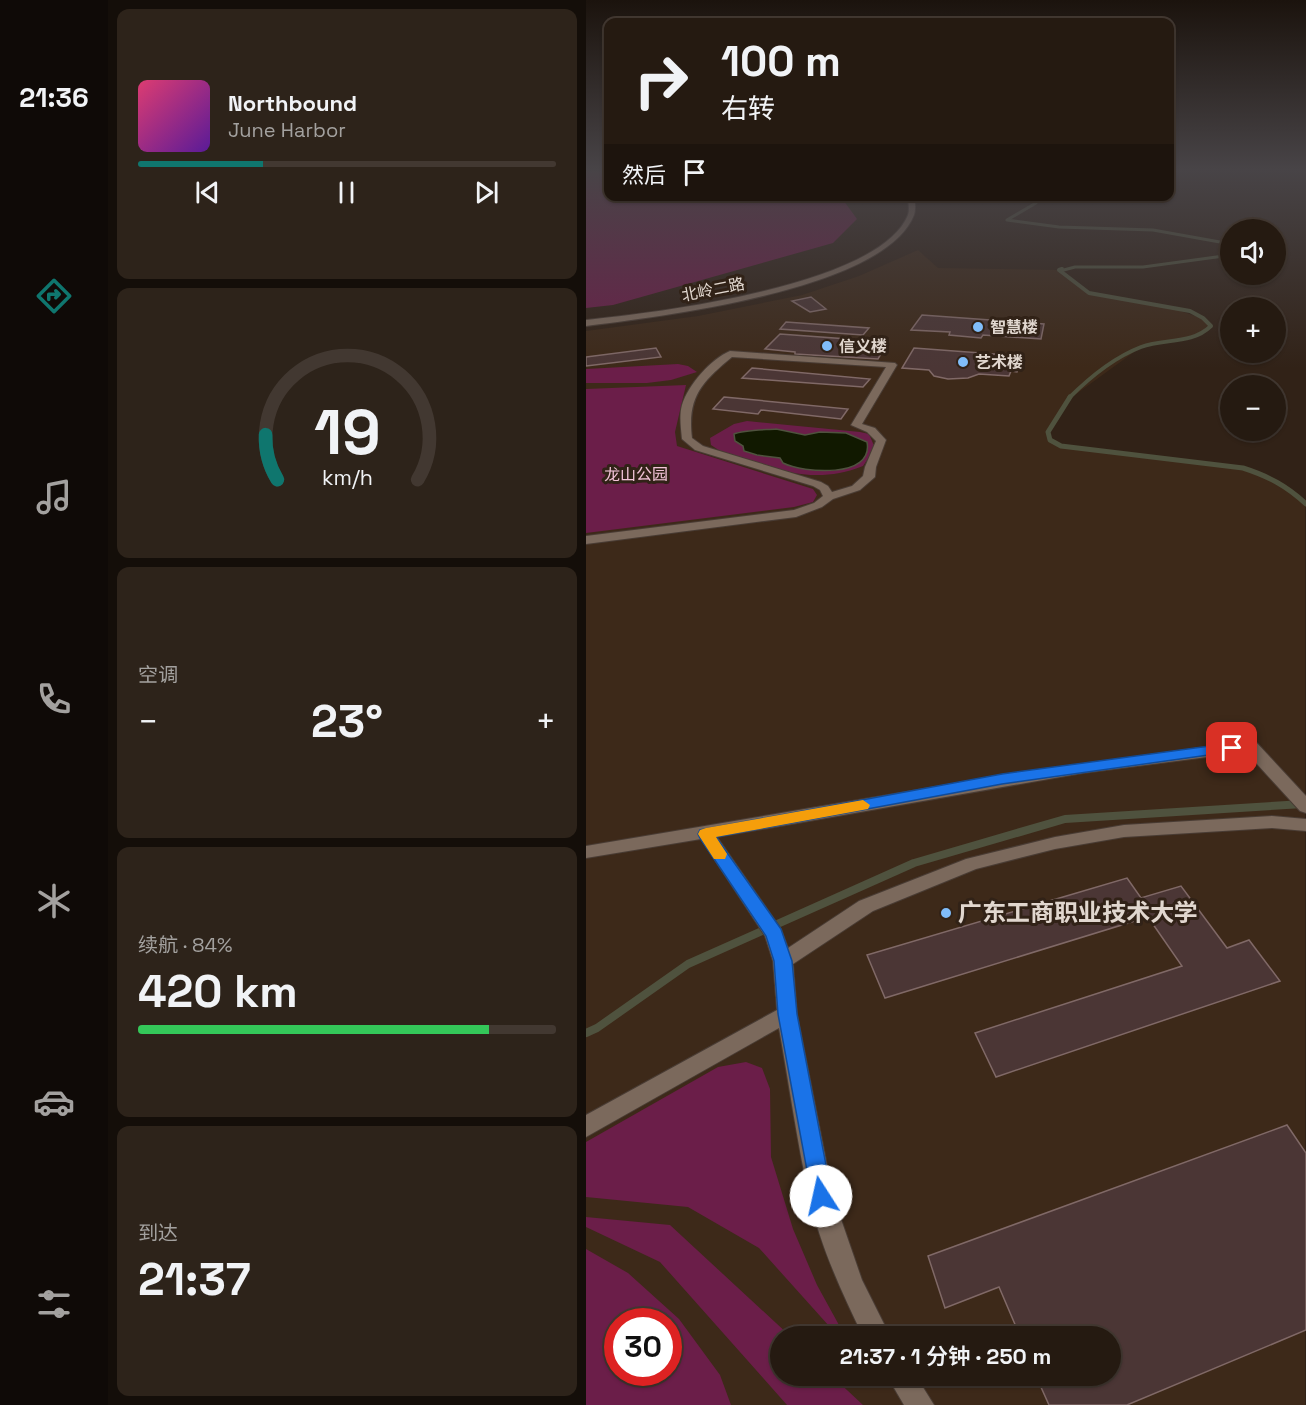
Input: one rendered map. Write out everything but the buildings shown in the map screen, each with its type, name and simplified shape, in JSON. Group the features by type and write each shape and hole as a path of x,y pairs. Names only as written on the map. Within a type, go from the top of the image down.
{"street":[{"name":"北岭二路","path":"586,321 696,303 797,279 832,266 871,247 883,237"},
{"name":"北岭二路","path":"586,321 721,303 775,290 830,273 870,255 896,237"},
{"path":"586,540 796,513 818,505 829,497 856,488 869,477 868,469 878,452 881,440 871,430 856,425 892,365 730,354 696,387 685,413 687,439 699,448 817,484 824,488 829,497"},
{"path":"586,852 706,834 1002,779 1250,746 1306,807"},
{"path":"783,961 866,906 972,864 1055,843 1124,831 1272,822 1306,825"},
{"path":"706,834 774,934 783,961 787,1014 821,1196 834,1240 852,1287 872,1326"},
{"path":"586,1127 787,1014"},
{"path":"907,1386 920,1405"}],"shaded area":[{"name":"广东工商职业技术大学","path":"918,250 938,268 1059,270 1087,292 1115,299 1163,305 1207,320 1211,326 1206,332 1194,338 1141,347 1068,400 1048,432 1051,440 1061,446 1094,451 1243,468 1268,476 1291,490 1305,504 1305,1405 586,1405 586,331 698,316 802,295 859,276"},
{"path":"776,429 805,435 820,432 846,433 867,442 866,454 860,462 849,468 820,471 783,463 780,458 744,451 743,446 735,441 734,434"}],"green space":[{"path":"586,237 839,237 833,243 613,305 586,308"},
{"path":"678,364 688,366 697,372 671,380 647,383 586,383 586,369"},
{"name":"龙山公园","path":"686,385 675,432 677,446 813,489 817,495 813,502 794,507 586,533 586,389"},
{"path":"747,421 860,432 869,434 875,448 863,466 826,475 808,475 757,463 720,451 711,445 710,438 734,424"},
{"path":"746,1062 762,1068 770,1089 771,1157 793,1229 817,1285 840,1326 829,1326 759,1248 688,1207 586,1197 586,1142 718,1067"},
{"path":"586,1217 670,1225 779,1326 770,1326 770,1386 660,1262 586,1227"},
{"path":"586,1249 628,1273 667,1308 604,1308 604,1386 682,1386 682,1323 720,1375 731,1405 586,1405"},
{"path":"770,1386 843,1386 863,1405 787,1405"}],"waterway":[{"path":"1190,237 1220,242"},
{"path":"1060,271 1075,267 1143,267 1220,256"},
{"path":"1060,271 1062,269"},
{"path":"1060,271 1089,293 1190,311 1203,318 1211,326 1186,339 1150,344 1131,351 1102,369 1070,397"},
{"path":"1070,397 1048,432 1050,440 1061,446 1243,468 1277,482 1306,504"},
{"path":"586,1033 597,1028 688,964 914,863 1065,819 1303,804"}],"slow traffic":[{"path":"719,854 706,834 863,805"}],"place":[{"name":"智慧楼","path":"978,327"},
{"name":"信义楼","path":"827,346"},
{"name":"艺术楼","path":"963,362"},
{"name":"广东工商职业技术大学","path":"946,913"}],"route":[{"path":"821,1196 787,1014 783,961 779,948 774,934 706,834 1002,779 1232,748"}]}
